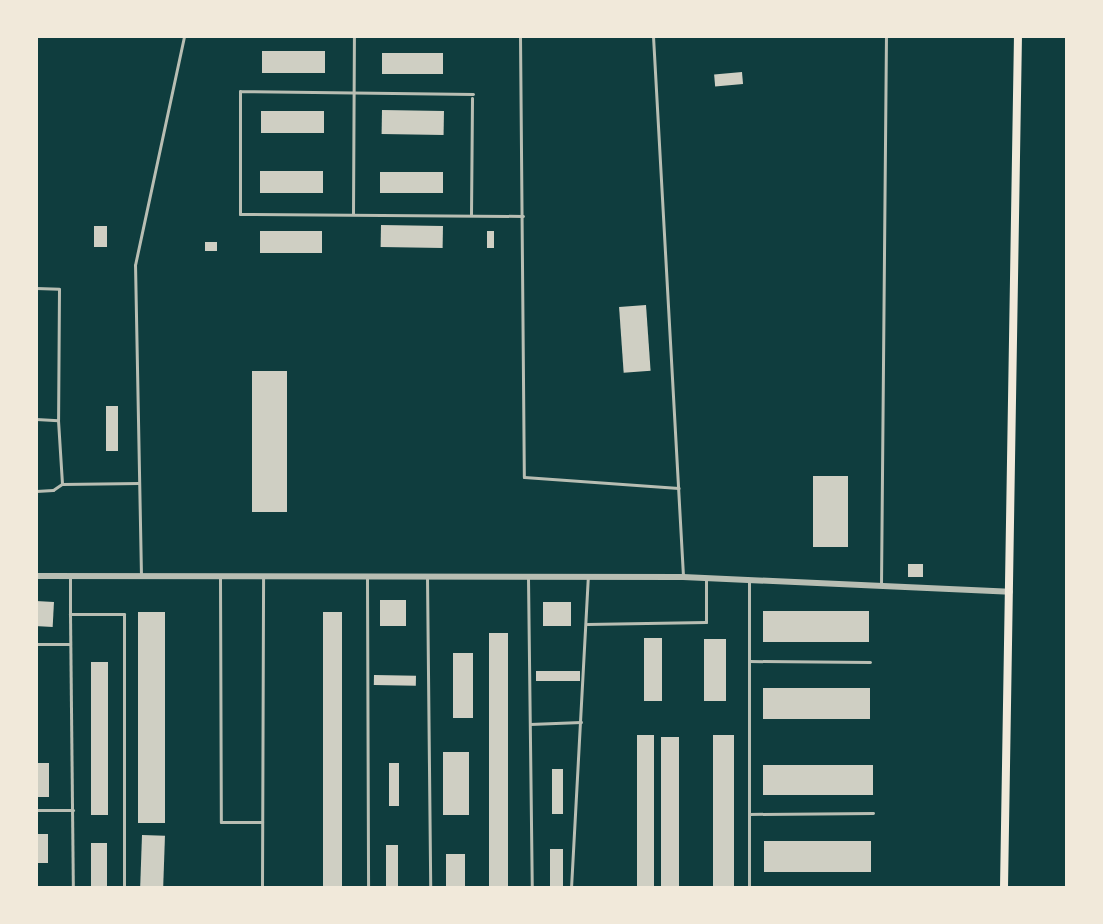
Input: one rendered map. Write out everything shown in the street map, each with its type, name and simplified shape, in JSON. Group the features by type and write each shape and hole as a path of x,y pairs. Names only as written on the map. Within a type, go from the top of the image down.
{"main road":[{"path":"1004,888 1018,36"}],"street":[{"path":"36,576 683,577 1010,592"}],"lane":[{"path":"141,576 135,265 184,36"},
{"path":"353,215 354,36"},
{"path":"520,36 524,477 679,488"},
{"path":"653,36 683,577"},
{"path":"881,587 886,36"},
{"path":"471,215 472,96 240,91 240,214 523,216"},
{"path":"36,288 58,289 58,420 62,484"},
{"path":"36,418 58,420"},
{"path":"36,490 53,490 62,484 139,483"},
{"path":"70,576 73,888"},
{"path":"220,576 221,822 262,822"},
{"path":"262,888 263,576"},
{"path":"367,577 368,888"},
{"path":"427,577 430,888"},
{"path":"528,577 532,888"},
{"path":"571,888 588,577"},
{"path":"586,624 706,622 705,578"},
{"path":"749,580 749,888"},
{"path":"70,614 124,614 124,888"},
{"path":"36,644 71,644"},
{"path":"749,661 870,662"},
{"path":"530,724 581,722"},
{"path":"36,810 73,810"},
{"path":"749,814 873,813"}],"building":[{"path":"262,51 325,51 325,73 262,73"},
{"path":"382,53 443,53 443,74 382,74"},
{"path":"742,72 743,84 715,86 714,74"},
{"path":"382,110 444,111 444,135 382,134"},
{"path":"261,111 324,111 324,133 261,133"},
{"path":"260,171 323,171 323,193 260,193"},
{"path":"380,172 443,172 443,193 380,193"},
{"path":"381,225 443,226 443,248 381,247"},
{"path":"94,226 107,226 107,247 94,247"},
{"path":"260,231 322,231 322,253 260,253"},
{"path":"487,231 494,231 494,248 487,248"},
{"path":"205,242 217,242 217,251 205,251"},
{"path":"646,305 651,371 624,373 619,307"},
{"path":"252,371 287,371 287,512 252,512"},
{"path":"106,406 118,406 118,451 106,451"},
{"path":"813,476 848,476 848,547 813,547"},
{"path":"908,564 923,564 923,577 908,577"},
{"path":"380,600 406,600 406,626 380,626"},
{"path":"36,601 54,602 53,627 36,626"},
{"path":"543,602 571,602 571,626 543,626"},
{"path":"763,611 869,611 869,642 763,642"},
{"path":"138,612 165,612 165,823 138,823"},
{"path":"323,612 342,612 342,888 323,888"},
{"path":"489,633 508,633 508,888 489,888"},
{"path":"644,638 662,638 662,701 644,701"},
{"path":"704,639 726,639 726,701 704,701"},
{"path":"453,653 473,653 473,718 453,718"},
{"path":"91,662 108,662 108,815 91,815"},
{"path":"536,671 580,671 580,681 536,681"},
{"path":"374,675 416,676 416,686 374,685"},
{"path":"763,688 870,688 870,719 763,719"},
{"path":"637,735 654,735 654,888 637,888"},
{"path":"713,735 734,735 734,888 713,888"},
{"path":"661,737 679,737 679,888 661,888"},
{"path":"443,752 469,752 469,815 443,815"},
{"path":"36,763 49,763 49,797 36,797"},
{"path":"389,763 399,763 399,806 389,806"},
{"path":"763,765 873,765 873,795 763,795"},
{"path":"552,769 563,769 563,814 552,814"},
{"path":"36,834 48,834 48,863 36,863"},
{"path":"142,835 165,836 163,888 140,888"},
{"path":"764,841 871,841 871,872 764,872"},
{"path":"91,843 107,843 107,888 91,888"},
{"path":"386,845 398,845 398,888 386,888"},
{"path":"550,849 563,849 563,888 550,888"},
{"path":"446,854 465,854 465,888 446,888"}]}
